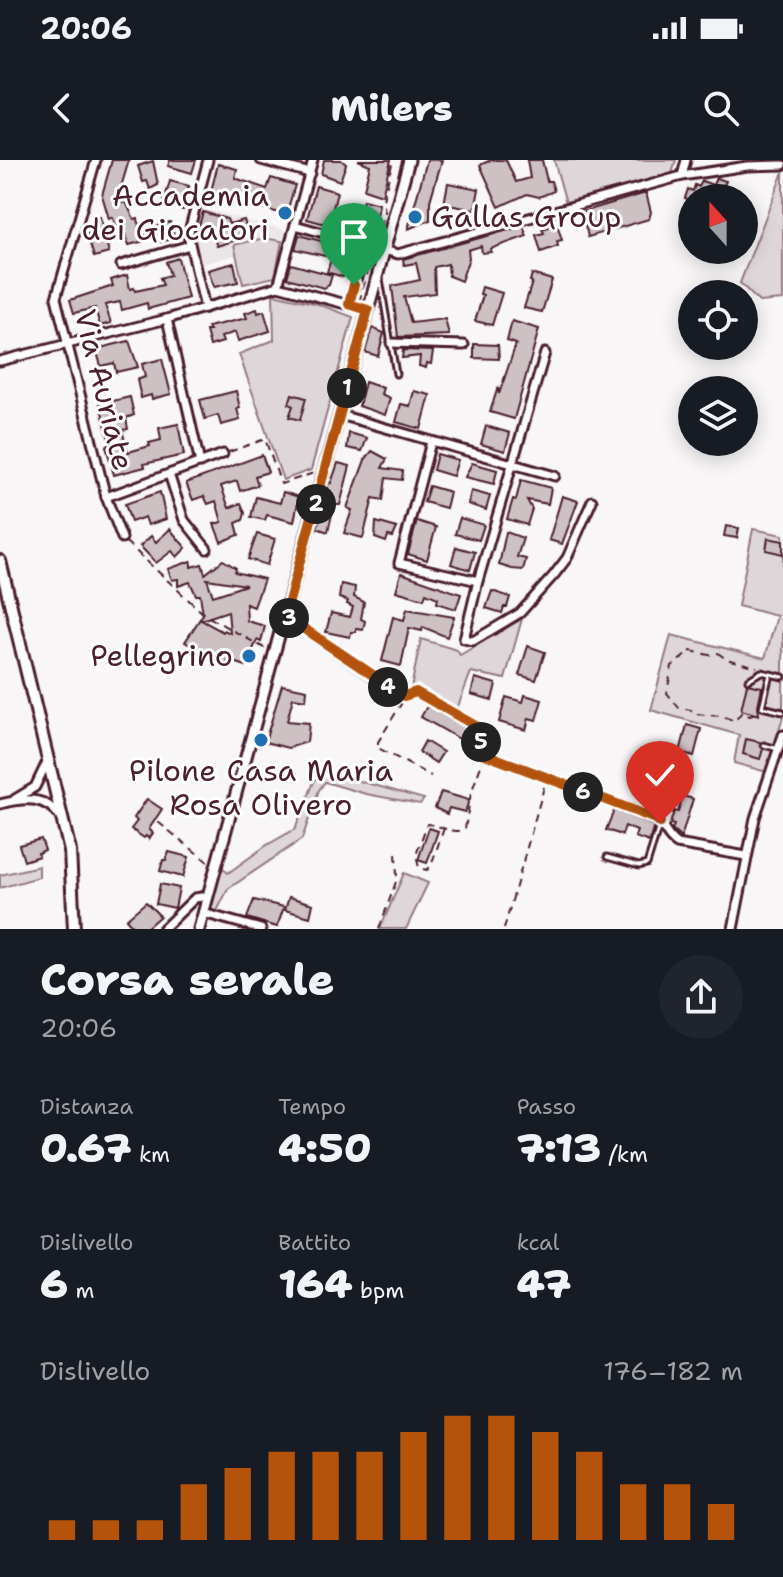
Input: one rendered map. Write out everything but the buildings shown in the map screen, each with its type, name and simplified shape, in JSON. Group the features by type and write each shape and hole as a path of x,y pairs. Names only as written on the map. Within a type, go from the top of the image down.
{"main road":[{"path":"199,929 409,160"},
{"path":"0,561 70,851 74,929"}],"street":[{"name":"Via Auriate","path":"96,160 56,298 106,497 122,538"},
{"path":"205,308 189,232 208,160"},
{"path":"261,160 310,173"},
{"path":"278,286 313,160"},
{"path":"682,176 686,160"},
{"path":"295,225 398,254 682,176 782,164"},
{"path":"121,265 190,245"},
{"path":"349,304 366,246"},
{"path":"0,361 167,319 278,286 368,310"},
{"path":"167,319 200,463"},
{"path":"391,343 464,345"},
{"path":"545,353 464,639 473,641 520,613 567,558 592,501"},
{"path":"340,415 555,476"},
{"path":"431,442 399,563 478,581"},
{"path":"106,497 223,454"},
{"path":"169,474 184,520 207,549"},
{"path":"285,616 404,696 416,692 483,730 479,748 485,754 660,823 669,839 677,844 746,856"},
{"path":"733,929 755,818 783,735"},
{"path":"35,787 44,773 49,756"},
{"path":"13,801 35,787 54,791"},
{"path":"0,804 40,800 54,791"},
{"path":"40,800 56,810 64,823"},
{"path":"163,929 195,898 208,896"},
{"path":"203,913 261,929"}],"lane":[{"path":"378,271 396,374"},
{"path":"748,680 763,672 783,677"},
{"path":"770,674 762,707 783,712"},
{"path":"764,745 778,749"},
{"path":"607,857 639,866 647,864 660,823"}],"path":[{"path":"223,454 265,439 281,484 316,473"},
{"path":"122,538 205,615 267,650"},
{"path":"755,714 741,713 735,721 721,716 693,714 691,710 679,708 667,689 672,666 691,651 709,655 718,653 726,659 760,667 763,672"},
{"path":"404,696 378,742 378,748 431,776"},
{"path":"444,828 431,866 427,870 419,868 416,855 427,824 444,828 457,832 465,829 471,793 485,754"},
{"path":"504,929 546,778"},
{"path":"158,822 216,868"},
{"path":"379,929 397,879 396,851"}],"shaded area":[{"path":"554,160 676,160 672,174 566,203"},
{"path":"783,172 783,300 759,302 758,280 741,280 747,264 758,264 758,237"},
{"path":"202,209 285,230 282,239 264,236 233,245 235,255 202,264 194,235"},
{"path":"264,238 282,241 275,277 243,284 234,245"},
{"path":"273,294 318,304 353,317 311,470 283,480 239,354 274,340"},
{"path":"753,529 783,535 783,717 767,772 734,763 739,735 651,710 671,635 765,658 777,616 738,606"},
{"path":"522,619 505,679 471,672 457,709 411,688 421,639 457,650 460,655"},
{"path":"320,767 424,799 420,804 366,794 325,782 319,790 302,839 228,889 217,911 211,911 222,867 228,873 295,829"},
{"path":"39,866 39,877 0,888 0,875"},
{"path":"404,873 428,883 406,929 380,929"}],"place":[{"name":"Accademia dei Giocatori","path":"285,213"},
{"name":"Gallas Group","path":"415,217"},
{"name":"Pellegrino","path":"249,656"},
{"name":"Pilone Casa Maria Rosa Olivero","path":"261,740"}],"route":[{"path":"354,285 349,304 368,310 285,616 388,687 404,696 416,692 483,730 479,748 482,753 660,823"}]}
